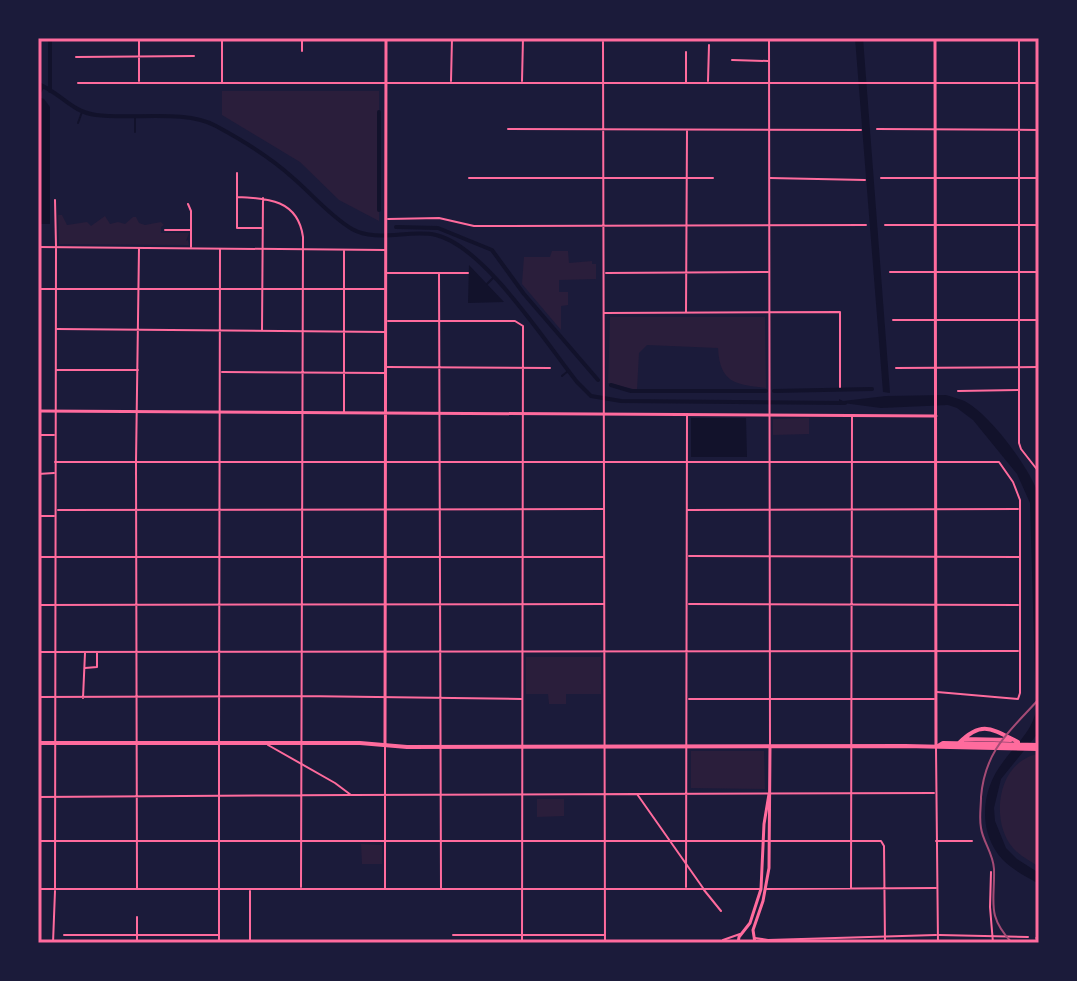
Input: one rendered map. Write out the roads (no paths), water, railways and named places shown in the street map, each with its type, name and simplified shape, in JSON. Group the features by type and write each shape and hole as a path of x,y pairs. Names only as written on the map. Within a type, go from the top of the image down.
{"main road":[{"path":"385,745 386,38"},
{"path":"935,38 936,747"},
{"path":"38,411 936,416"},
{"path":"961,741 972,730 995,730 1030,747"},
{"path":"936,747 961,741 1016,742"},
{"path":"38,743 1039,747"},
{"path":"756,940 767,841 770,746"},
{"path":"736,943 750,923 763,889"},
{"path":"741,934 749,932 756,940"}],"street":[{"path":"139,38 139,82"},
{"path":"222,38 222,83"},
{"path":"302,38 302,51"},
{"path":"451,82 452,38"},
{"path":"522,82 523,38"},
{"path":"769,38 770,746"},
{"path":"1019,38 1019,443 1039,472"},
{"path":"603,42 605,943"},
{"path":"708,83 709,45"},
{"path":"686,52 686,83"},
{"path":"76,57 194,56"},
{"path":"732,60 769,61"},
{"path":"78,83 1039,83"},
{"path":"508,129 861,130"},
{"path":"877,129 1039,130"},
{"path":"686,313 687,131"},
{"path":"237,173 237,228 263,228"},
{"path":"469,178 713,178"},
{"path":"769,178 865,180"},
{"path":"881,178 1039,178"},
{"path":"237,197 278,201 300,224 303,249 301,889"},
{"path":"262,331 263,198"},
{"path":"53,943 55,200"},
{"path":"188,204 191,211 191,248"},
{"path":"385,219 439,218 474,226 866,225"},
{"path":"885,225 1039,225"},
{"path":"165,230 191,230"},
{"path":"38,247 386,250"},
{"path":"137,889 139,248"},
{"path":"219,943 220,248"},
{"path":"344,249 344,413"},
{"path":"604,273 769,272"},
{"path":"890,272 1039,272"},
{"path":"386,273 468,273"},
{"path":"439,273 441,889"},
{"path":"38,289 385,289"},
{"path":"604,313 840,312 840,387"},
{"path":"893,320 1039,320"},
{"path":"385,321 520,322 523,326 522,943"},
{"path":"55,329 385,332"},
{"path":"385,367 550,368"},
{"path":"896,368 1039,367"},
{"path":"55,370 139,370"},
{"path":"220,372 385,373"},
{"path":"958,391 1019,390"},
{"path":"686,888 687,414"},
{"path":"851,888 852,414"},
{"path":"38,435 55,435"},
{"path":"55,462 999,462 1018,492 1020,509 1018,699 936,692"},
{"path":"38,474 55,473"},
{"path":"55,510 604,509"},
{"path":"687,510 1020,509"},
{"path":"38,516 55,516"},
{"path":"687,555 1020,557"},
{"path":"38,557 605,557"},
{"path":"38,605 604,604"},
{"path":"687,604 1020,605"},
{"path":"38,652 1019,651"},
{"path":"83,698 85,652"},
{"path":"85,668 97,667 97,652"},
{"path":"38,697 523,699"},
{"path":"687,699 936,699"},
{"path":"266,744 351,795"},
{"path":"385,745 385,889"},
{"path":"936,747 938,943"},
{"path":"38,797 936,793"},
{"path":"637,794 721,911"},
{"path":"38,841 882,842 885,943"},
{"path":"936,841 972,841"},
{"path":"991,872 993,943"},
{"path":"38,889 936,888"},
{"path":"250,889 250,943"},
{"path":"137,917 137,943"},
{"path":"718,941 741,934"},
{"path":"64,935 219,935"},
{"path":"453,935 605,935"},
{"path":"756,940 808,941 938,935 1028,937"},
{"path":"756,940 768,940"},
{"path":"640,943 736,943"}],"waterway":[{"path":"50,38 50,91"},
{"path":"813,38 851,38"},
{"path":"38,84 87,113 174,116 203,121 236,137 275,163 352,229 372,235 436,235 455,243 494,276 591,396 621,401 845,403"},
{"path":"38,96 44,86"},
{"path":"78,123 82,112"},
{"path":"379,112 379,210"},
{"path":"135,117 135,132"},
{"path":"396,227 438,228 492,250 524,294 598,380"},
{"path":"487,284 494,277"},
{"path":"562,376 568,371"},
{"path":"611,385 631,391 766,391"},
{"path":"774,391 872,389"}],"railway":[{"path":"1012,943 995,916 994,869 981,828 981,797 993,754 1039,699"}]}
